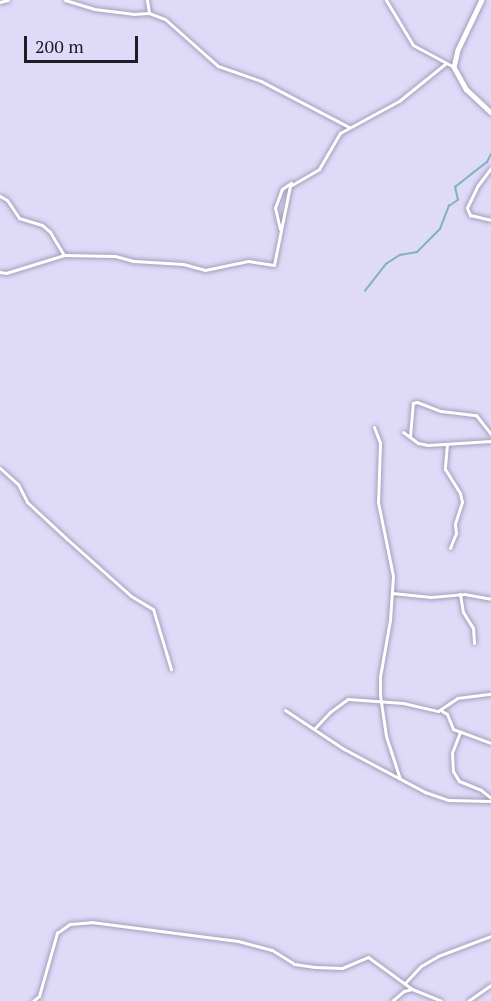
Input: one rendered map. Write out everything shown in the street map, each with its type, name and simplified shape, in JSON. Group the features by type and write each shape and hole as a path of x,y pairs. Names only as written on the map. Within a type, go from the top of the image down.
{"street":[{"path":"0,2 8,0"},
{"path":"65,0 94,9 149,14 169,21 218,66 261,81 349,127"},
{"path":"147,0 149,14"},
{"path":"386,0 409,41 418,50 454,67"},
{"path":"482,0 458,50 454,67 466,89 491,112"},
{"path":"0,272 6,273 64,255 115,256 134,261 183,264 205,270 248,261 272,265 276,259 288,187 319,169 333,140 349,127 378,114 410,94 445,64"},
{"path":"491,168 478,185 467,208 470,215 491,220"},
{"path":"280,231 275,208 282,189 288,183 292,184"},
{"path":"0,196 7,201 19,218 42,225 50,232 64,255"},
{"path":"410,436 413,404 417,402 441,411 476,415 491,434"},
{"path":"374,427 380,443 378,502 392,565 390,623 382,658 381,701 386,736 400,778"},
{"path":"403,432 418,443 428,445 491,441"},
{"path":"447,444 445,469 460,493 462,502 454,524 456,533 450,548"},
{"path":"0,468 18,484 27,502 67,539 131,596 153,609 171,669"},
{"path":"392,593 431,597 460,594 491,599"},
{"path":"460,594 463,612 473,628 474,643"},
{"path":"442,711 457,698 491,694"},
{"path":"315,728 344,701 381,701 442,711 447,714 453,729 491,743"},
{"path":"285,710 344,749 439,798 491,799"},
{"path":"460,732 452,753 453,771 459,781 481,790 491,799"},
{"path":"33,1001 39,996 57,933 70,924 91,922 238,941 272,950 294,964 315,968 342,968 368,957 412,989 441,1001"},
{"path":"405,983 421,966 438,956 491,936"},
{"path":"468,1001 491,985"},
{"path":"392,1001 404,991 412,989"}],"waterway":[{"path":"365,291 386,264 400,255 417,252 440,229 449,206 458,200 455,187 487,162 491,154"}]}
